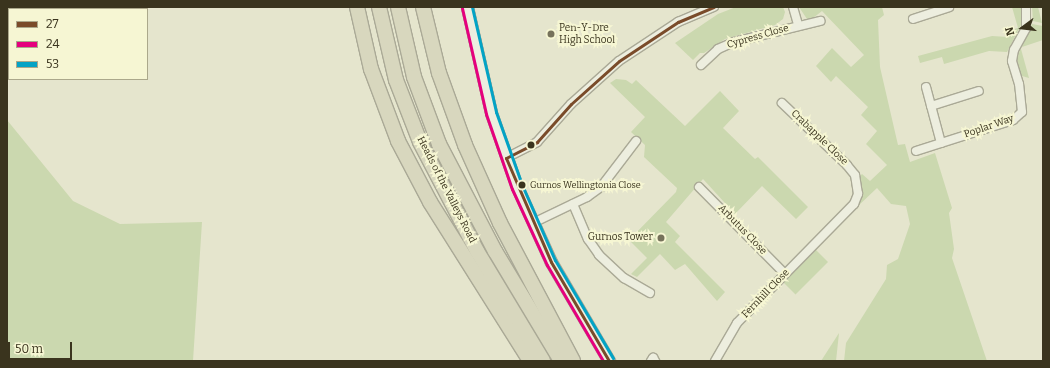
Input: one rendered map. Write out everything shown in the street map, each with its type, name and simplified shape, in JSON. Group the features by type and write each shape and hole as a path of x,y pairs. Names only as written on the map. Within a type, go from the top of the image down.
{"highway":[{"path":"357,7 371,70 398,141 430,202 530,361"},
{"name":"Heads of the Valleys Road","path":"379,7 396,80 420,142 477,251 543,361"},
{"name":"Heads of the Valleys Road","path":"398,7 414,77 439,144 495,251 561,361"},
{"path":"423,7 439,73 465,145 500,223 573,361"}],"street":[{"path":"467,7 485,90 506,158 533,223 552,262 609,361"},
{"path":"506,158 537,142 571,104 619,61 678,22 714,7"},
{"name":"Cypress Close","path":"793,7 798,25"},
{"path":"913,19 949,7"},
{"name":"Poplar Way","path":"916,151 1013,120 1022,112 1019,84 1012,61 1014,50 1026,28 1026,7"},
{"name":"Cypress Close","path":"701,65 718,49 734,42 798,25 820,21"},
{"path":"926,87 942,143"},
{"path":"931,106 978,91"},
{"name":"Crabapple Close","path":"782,103 855,175 858,194 854,204 825,233"},
{"path":"533,223 573,204 601,187 636,141"},
{"name":"Arbutus Close","path":"699,187 785,274"},
{"path":"573,204 588,239 599,255 624,278 650,293"},
{"name":"Fernhill Close","path":"715,361 737,323 825,233"}],"green space":[{"path":"736,7 783,7 785,12 783,19 775,25 725,39 704,53 700,53 693,60 675,43 718,14"},
{"path":"799,7 882,7 884,15 878,20 880,67 898,145 905,144 910,162 935,153 952,208 949,213 954,249 952,258 987,361 844,361 846,343 886,279 887,265 898,259 910,224 906,206 891,204 877,188 857,207 862,192 860,176 862,174 870,181 887,165 866,144 877,131 861,115 868,107 836,76 831,82 816,66 832,48 851,67 864,55 822,11 813,18 807,19"},
{"path":"1012,7 1022,7 1023,21 1007,52 989,51 944,64 942,57 920,63 918,56 992,36 1008,37 1007,31 1018,28"},
{"path":"1032,7 1038,7 1042,23 1033,21"},
{"path":"1032,24 1043,26 1043,40 1022,47"},
{"path":"1021,49 1029,78 1022,76 1019,69 1017,59"},
{"path":"616,79 626,80 632,84 636,80 685,126 720,91 739,111 723,128 755,159 758,157 808,207 796,219 762,186 735,214 703,179 666,222 680,236 675,242 725,292 717,301 685,264 675,270 660,254 637,277 631,274 647,258 629,240 676,192 677,188 644,157 645,145 631,132 645,117 610,83"},
{"path":"7,120 73,201 120,224 202,222 193,361 7,361"},
{"path":"816,250 828,262 795,295 783,283"},
{"path":"839,333 836,361 821,361"}],"transit line":[{"name":"53","path":"472,7 496,112 522,185 555,260 613,358"},
{"name":"27","path":"506,158 537,142 571,104 619,61 678,22 714,7"},
{"name":"24","path":"462,8 486,114 512,189 547,265 603,361"},
{"name":"27","path":"506,158 551,262 609,361"}],"place":[{"name":"Pen-Y-Dre High School","path":"551,34"},
{"name":"Gurnos Wellingtonia Close","path":"522,185"},
{"name":"Gurnos Tower","path":"661,238"}]}
